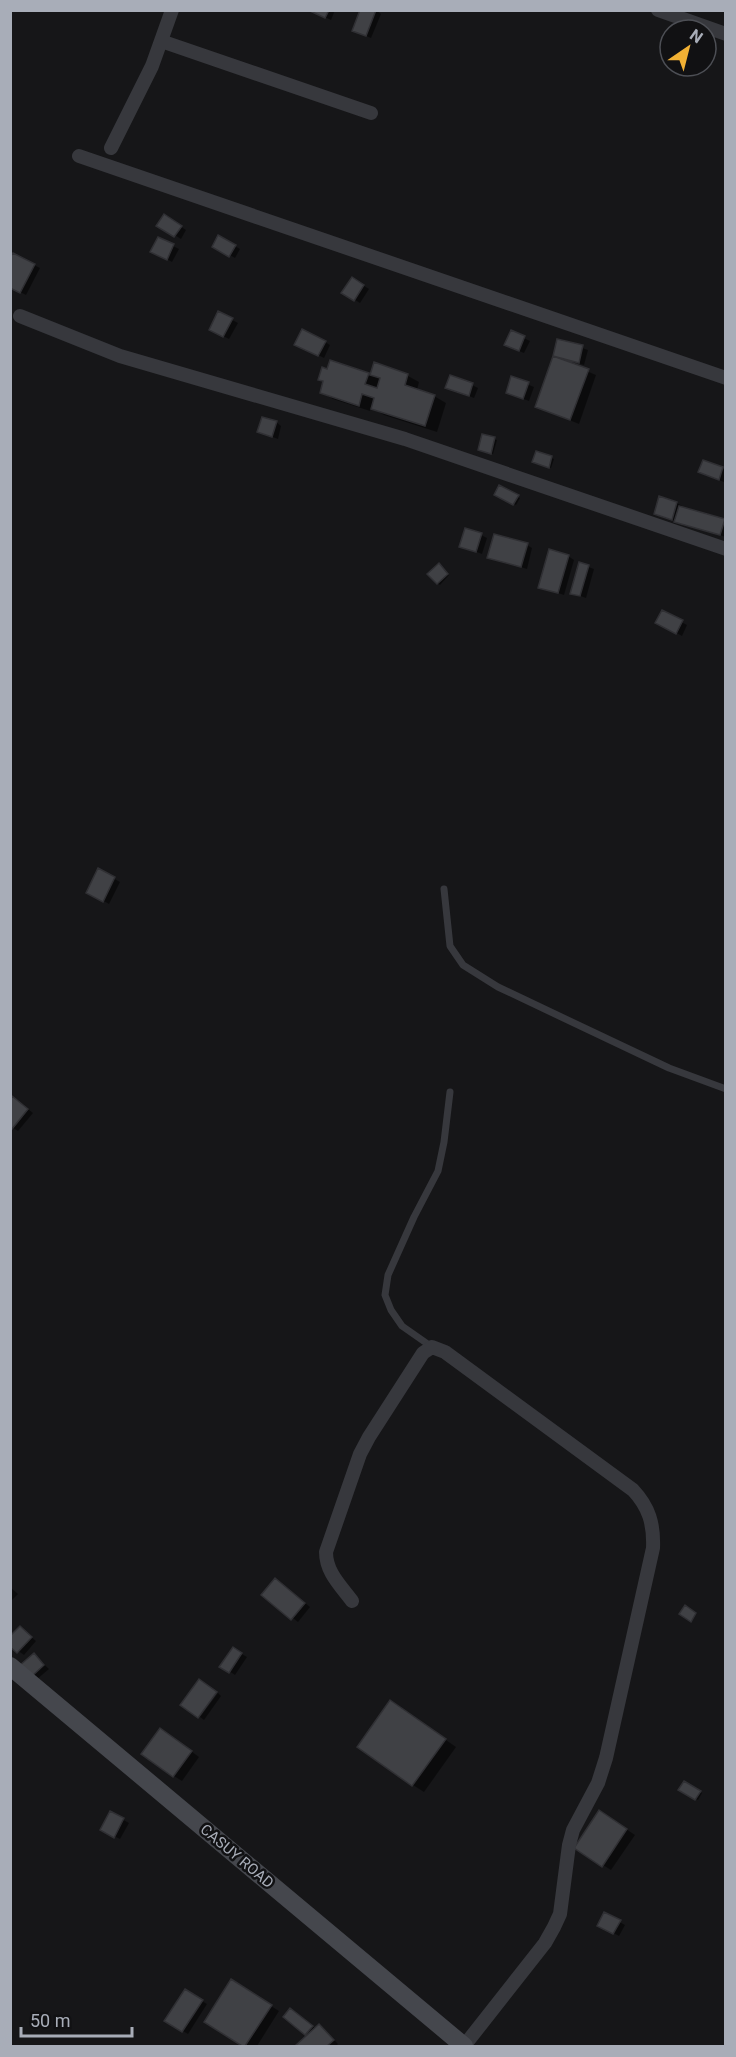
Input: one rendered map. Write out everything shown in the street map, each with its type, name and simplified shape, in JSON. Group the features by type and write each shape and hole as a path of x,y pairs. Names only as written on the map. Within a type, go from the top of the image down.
{"street":[{"path":"111,148 142,87 172,10"},
{"path":"658,10 726,34"},
{"path":"161,41 371,113"},
{"path":"79,156 726,378"},
{"path":"20,316 120,356 405,439 726,549"},
{"path":"352,1601 331,1573 326,1563 326,1551 360,1454 423,1353 432,1347 445,1352 633,1490 643,1501 650,1515 654,1532 652,1548 606,1758 598,1783 579,1817 569,1845 560,1914 545,1943 464,2046"},
{"name":"CASUY ROAD","path":"10,1666 464,2046"}],"lane":[{"path":"444,889 450,946 463,965 498,987 669,1068 726,1089"},
{"path":"432,1347 402,1326 391,1311 385,1294 388,1275 414,1217 438,1172 450,1092"}],"building":[{"path":"308,10 329,10 325,18"},
{"path":"360,10 376,10 366,36 352,31"},
{"path":"164,214 182,226 174,237 156,226"},
{"path":"218,235 236,245 229,257 212,247"},
{"path":"158,237 174,244 167,260 150,252"},
{"path":"13,253 35,264 20,293 10,288 10,257"},
{"path":"352,277 364,285 354,301 341,293"},
{"path":"218,311 233,318 223,337 209,330"},
{"path":"302,329 326,341 318,356 294,345"},
{"path":"511,330 525,336 519,351 504,345"},
{"path":"557,339 583,345 579,363 553,356"},
{"path":"553,356 589,369 570,420 535,407"},
{"path":"330,360 369,373 365,384 377,388 380,378 370,375 374,362 408,374 405,385 435,395 425,426 371,409 374,398 362,394 359,406 320,393 323,381 318,380 322,367 327,369"},
{"path":"450,375 473,383 469,396 445,388"},
{"path":"511,376 529,382 523,399 506,393"},
{"path":"262,417 277,421 272,437 257,432"},
{"path":"482,434 495,437 491,454 478,450"},
{"path":"536,451 552,456 549,468 532,462"},
{"path":"703,460 723,467 719,480 698,472"},
{"path":"499,485 519,495 513,505 494,495"},
{"path":"659,496 677,502 672,520 654,514"},
{"path":"679,506 725,519 720,535 674,522"},
{"path":"465,528 482,533 476,552 459,547"},
{"path":"494,534 528,543 521,567 487,558"},
{"path":"549,549 569,555 558,593 538,588"},
{"path":"579,562 589,565 580,596 570,594"},
{"path":"439,563 448,574 437,584 427,574"},
{"path":"662,610 683,620 676,634 655,623"},
{"path":"98,868 115,877 103,902 86,893"},
{"path":"12,1096 28,1109 12,1129 10,1128 10,1099"},
{"path":"275,1578 305,1603 291,1620 261,1595"},
{"path":"685,1605 696,1613 691,1622 679,1614"},
{"path":"20,1626 32,1637 17,1653 10,1647 10,1636"},
{"path":"233,1647 242,1653 229,1673 219,1667"},
{"path":"34,1653 44,1665 30,1678 19,1666"},
{"path":"199,1679 217,1692 198,1718 180,1705"},
{"path":"390,1700 446,1739 412,1786 357,1747"},
{"path":"160,1728 192,1751 173,1777 141,1754"},
{"path":"684,1781 701,1791 695,1800 678,1790"},
{"path":"599,1810 627,1829 602,1867 574,1848"},
{"path":"110,1811 124,1818 114,1838 100,1830"},
{"path":"604,1912 621,1920 613,1934 597,1926"},
{"path":"231,1979 272,2005 245,2046 204,2022"},
{"path":"185,1989 203,2000 182,2032 164,2021"},
{"path":"290,2008 313,2026 305,2035 283,2017"},
{"path":"319,2024 334,2040 327,2046 295,2046"}]}
